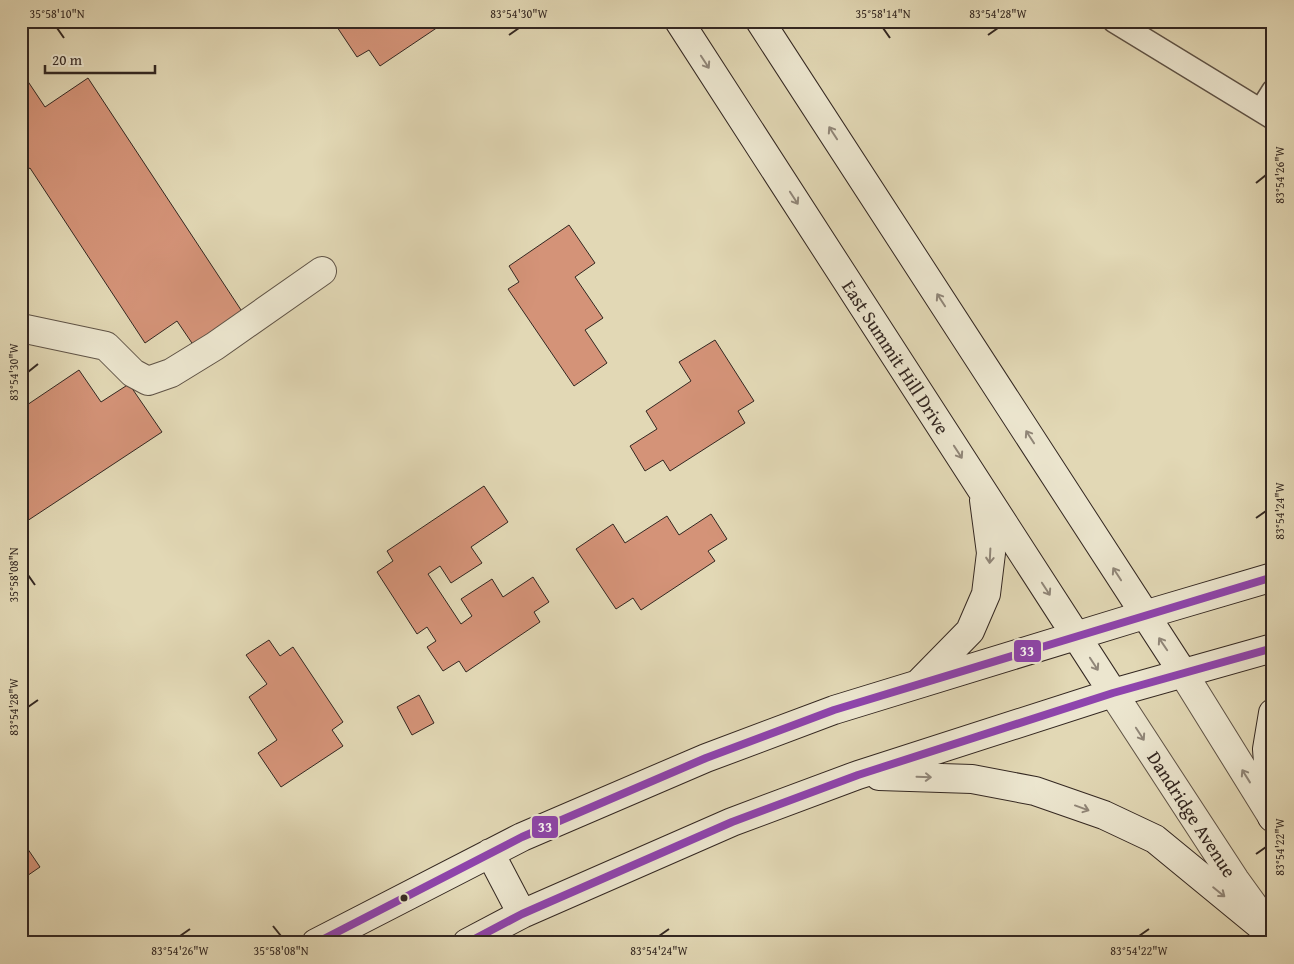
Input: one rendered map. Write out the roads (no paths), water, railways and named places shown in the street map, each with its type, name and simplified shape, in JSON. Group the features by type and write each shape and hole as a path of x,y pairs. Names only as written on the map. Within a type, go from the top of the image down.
{"main road":[{"name":"East Summit Hill Drive","path":"679,21 1113,693"},
{"path":"760,21 1182,673 1272,818"},
{"path":"21,328 106,346 133,373 148,381 170,372 215,346 322,271"},
{"path":"917,684 970,631 986,594 991,553 983,491"},
{"path":"316,943 522,837 706,758 834,710 1144,614 1273,577"},
{"path":"467,943 522,914 732,822 858,775 1113,693 1273,648"},
{"name":"Dandridge Avenue","path":"1113,693 1235,880 1273,934"},
{"path":"1272,818 1267,749 1273,714"},
{"path":"858,775 972,779 1035,791 1104,816 1155,840 1273,934"},
{"path":"490,853 522,914"}],"lane":[{"path":"1114,21 1267,114 1273,91"}]}
